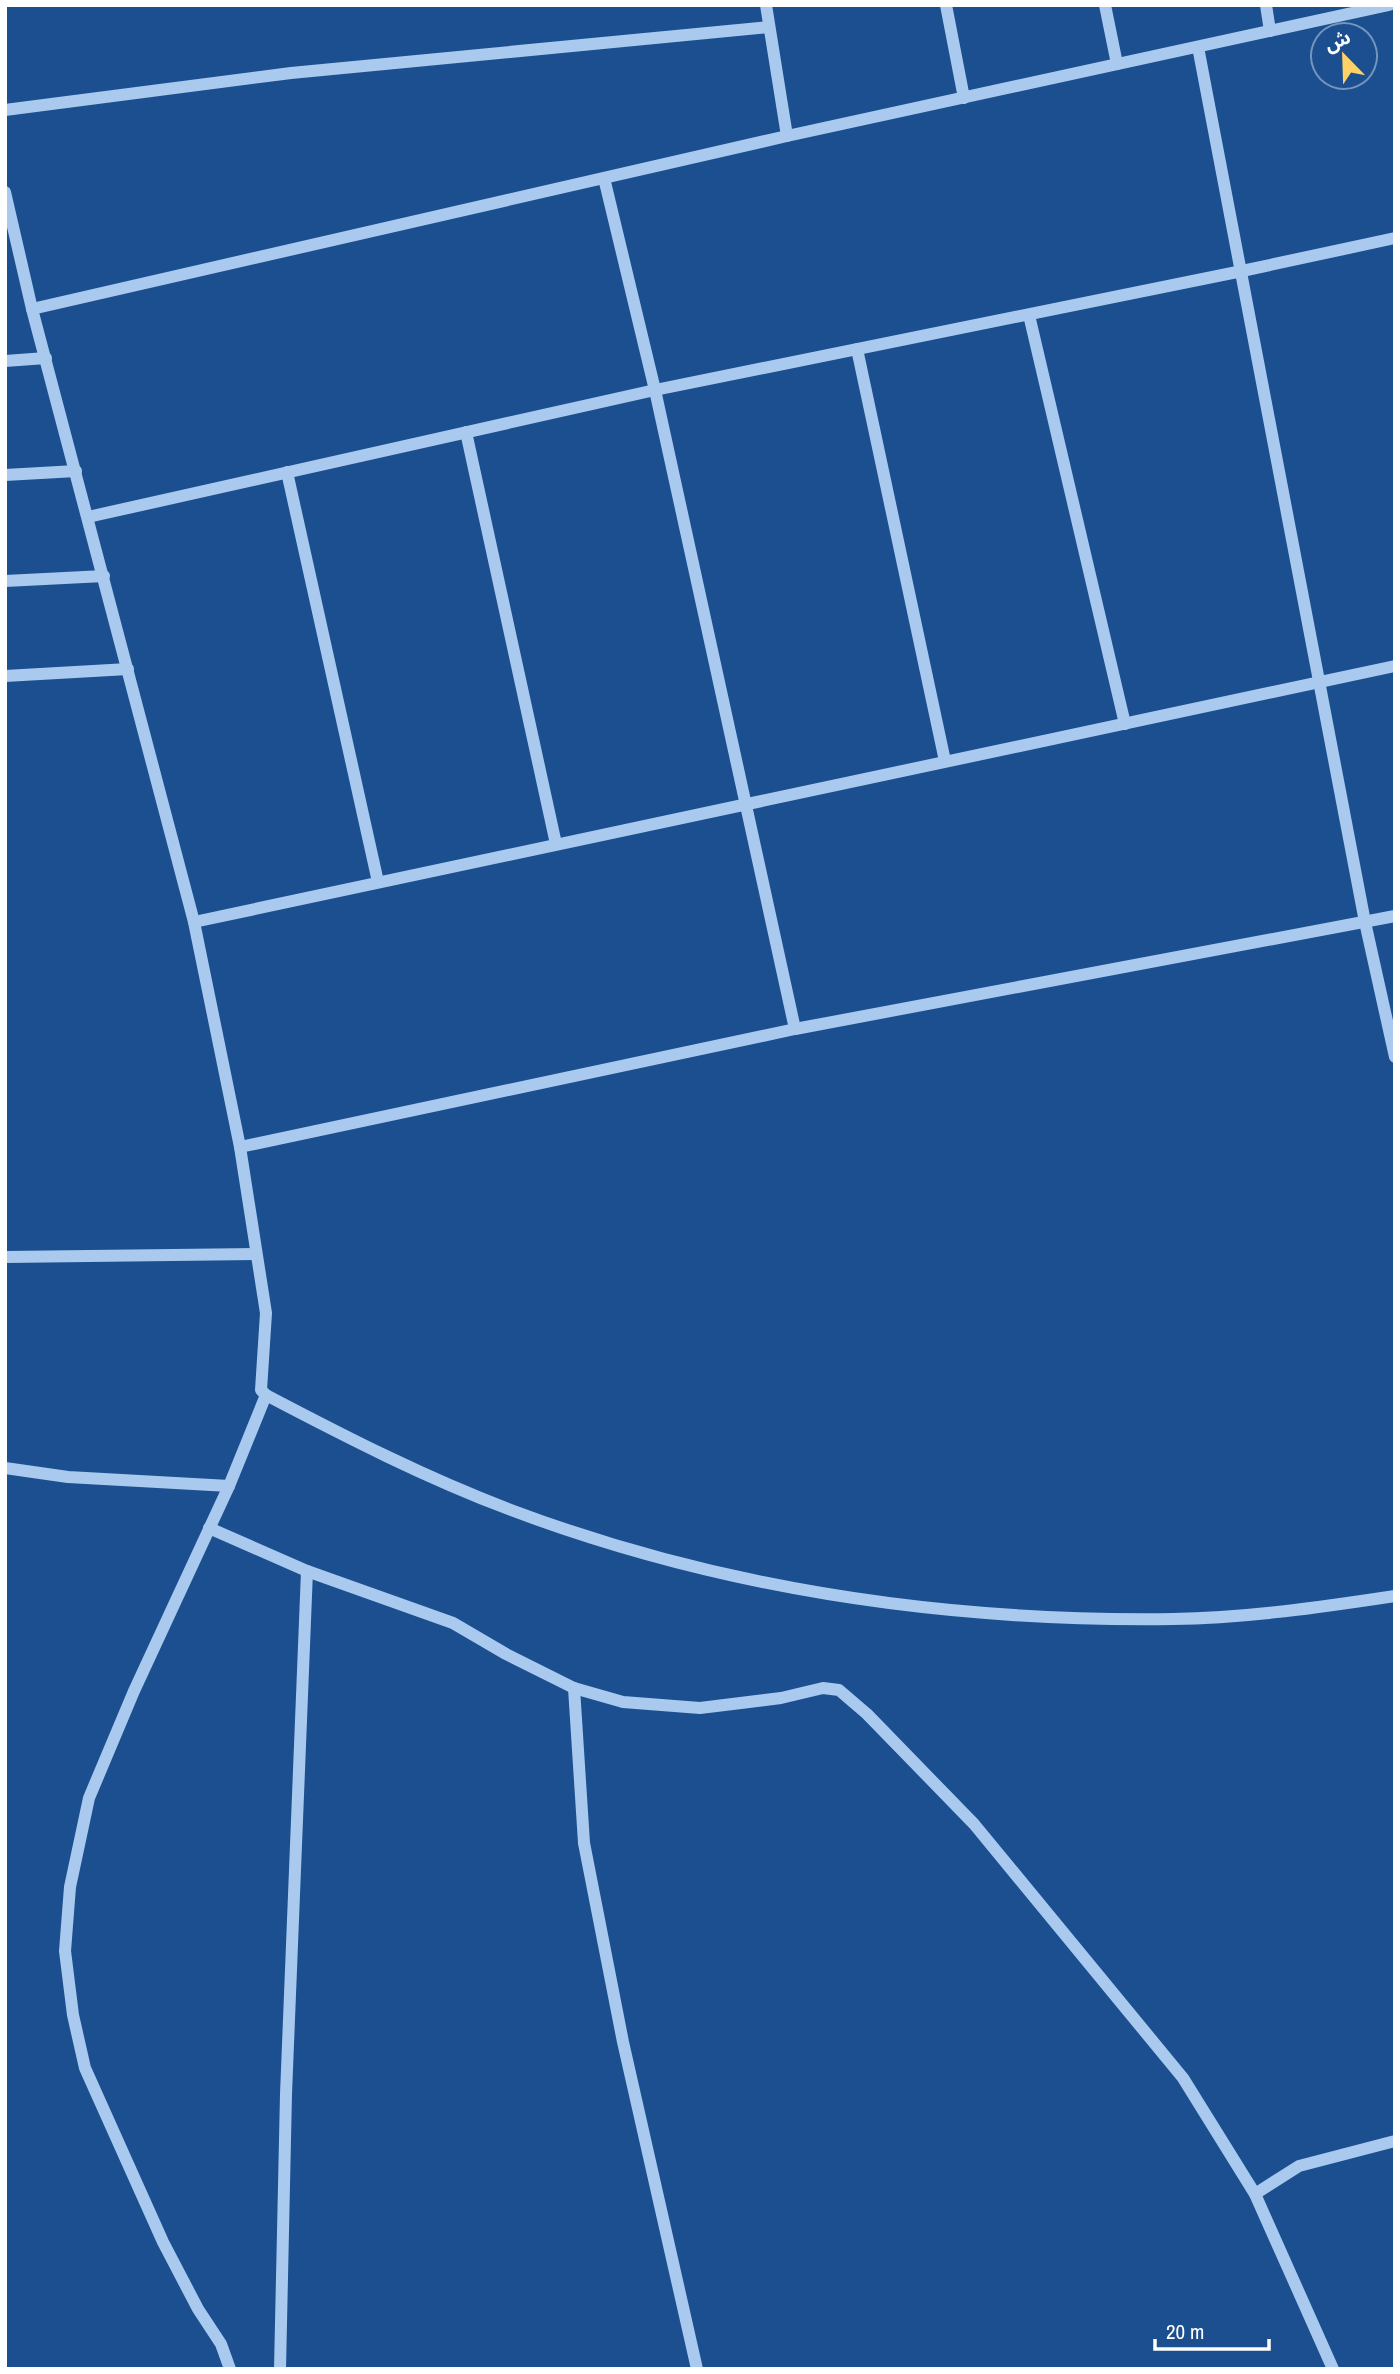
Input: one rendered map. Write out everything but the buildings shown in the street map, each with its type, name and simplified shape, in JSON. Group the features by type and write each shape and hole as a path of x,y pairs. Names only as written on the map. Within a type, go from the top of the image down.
{"street":[{"path":"766,5 787,136"},
{"path":"946,5 964,98"},
{"path":"1105,5 1117,64"},
{"path":"1266,5 1270,31"},
{"path":"32,309 787,136 1389,5"},
{"path":"5,110 292,73 769,27"},
{"path":"1198,47 1365,922 1395,1057"},
{"path":"604,177 655,390 795,1029"},
{"path":"5,192 11,245 46,359 194,922 240,1147 266,1313 261,1390 386,1457 511,1510 639,1552 771,1585 905,1607 1040,1618 1176,1619 1311,1608 1395,1596"},
{"path":"88,517 655,390 1395,238"},
{"path":"1029,315 1125,724"},
{"path":"857,349 945,761"},
{"path":"5,361 46,359"},
{"path":"466,432 556,844"},
{"path":"5,475 76,471"},
{"path":"287,472 378,882"},
{"path":"5,581 104,576"},
{"path":"194,922 1395,666"},
{"path":"5,676 128,669"},
{"path":"240,1147 795,1029 1395,916"},
{"path":"5,1257 256,1254"},
{"path":"230,2369 221,2344 198,2309 163,2242 85,2068 73,2015 65,1951 69,1887 89,1798 134,1691 229,1486 266,1395"},
{"path":"5,1468 68,1477 229,1486"},
{"path":"209,1528 307,1572 453,1623 506,1654 574,1688 623,1702 700,1708 781,1698 823,1688 839,1690 867,1714 974,1824 1184,2078 1255,2194 1333,2369"},
{"path":"280,2369 286,2094 307,1572"},
{"path":"574,1688 584,1843 623,2042 697,2369"},
{"path":"1255,2194 1299,2166 1395,2141"}]}
